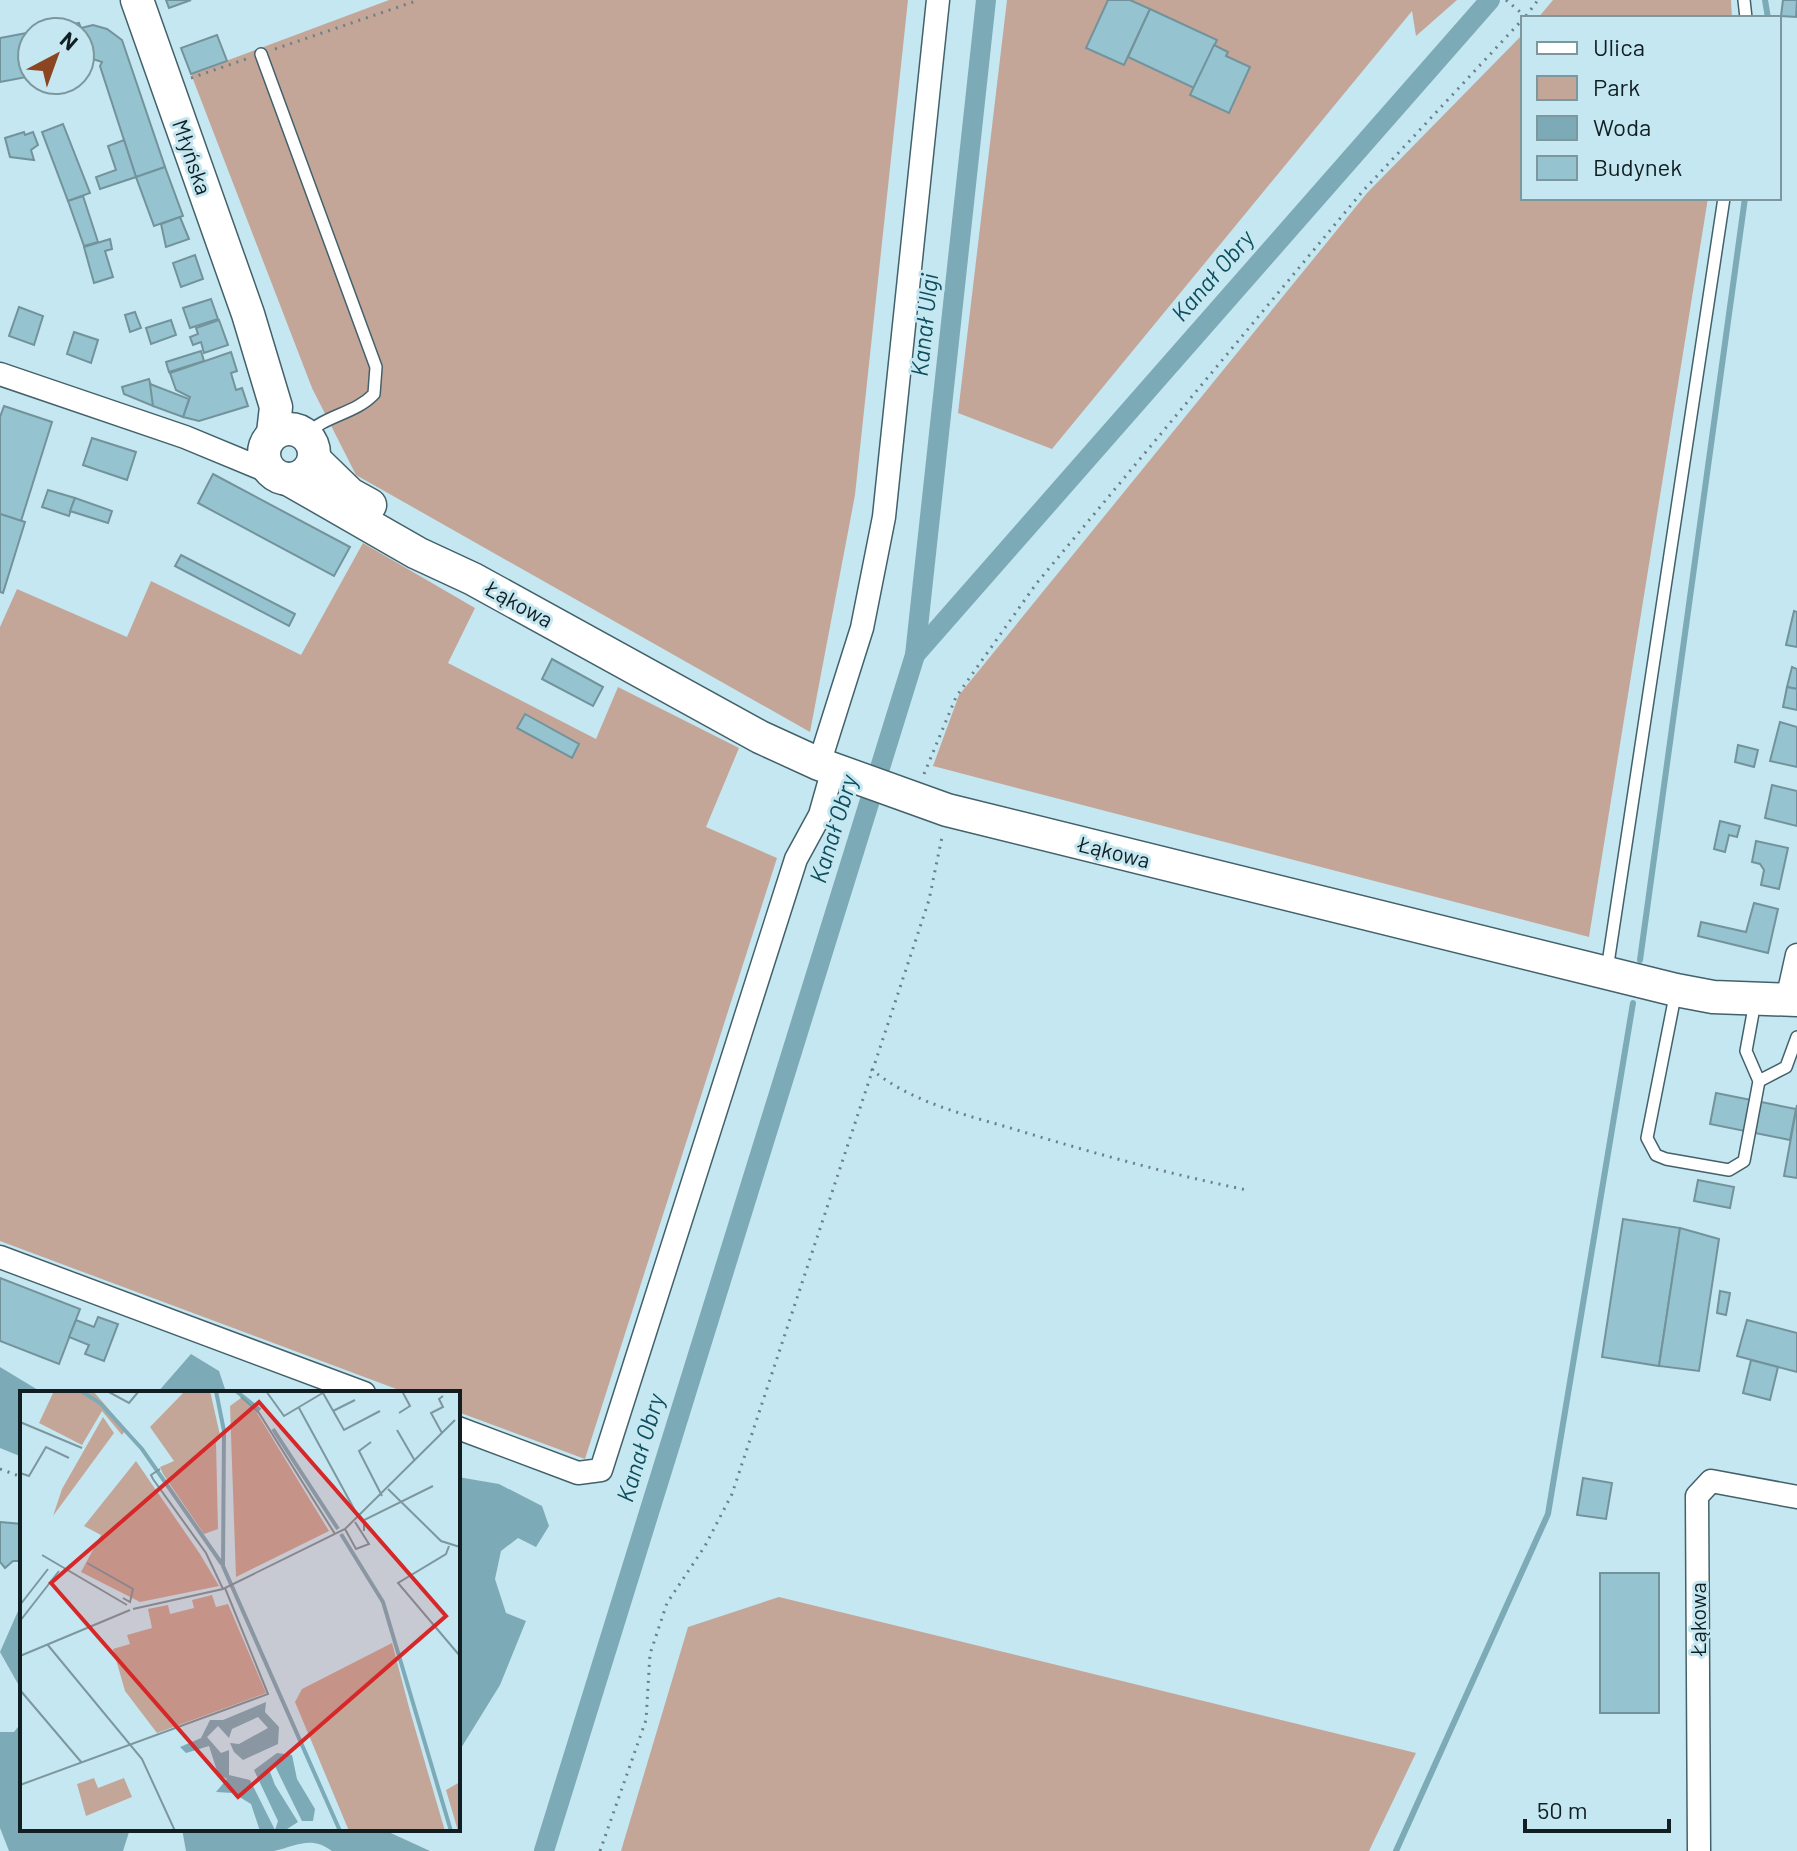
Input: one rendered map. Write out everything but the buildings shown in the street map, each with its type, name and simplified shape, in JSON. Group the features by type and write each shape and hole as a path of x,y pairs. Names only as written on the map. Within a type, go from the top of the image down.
{"street":[{"name":"Młyńska","path":"137,0 248,314 276,407 270,437"},
{"path":"460,1429 578,1473 601,1470 796,859 820,815 831,768 884,517 938,0"},
{"name":"Młyńska","path":"248,314 284,372 310,447"},
{"name":"Łąkowa","path":"0,374 226,452 280,476 760,737 914,799 947,810 1606,974 1676,990 1755,1000 1792,1000"},
{"path":"226,452 290,428 310,447 305,474 280,476 264,457 270,437"},
{"name":"Łąkowa","path":"310,447 350,494 425,536 473,579"},
{"path":"1792,1000 1797,955"},
{"path":"0,1257 359,1391"},
{"name":"Łąkowa","path":"1699,1851 1697,1496 1711,1481 1797,1497"}],"lane":[{"path":"261,54 376,367 374,394 366,403 317,423 310,447"},
{"path":"1606,974 1724,200"},
{"path":"1676,990 1647,1138 1650,1148 1666,1159 1729,1170 1744,1161 1759,1081 1746,1051 1755,1000"},
{"path":"1759,1081 1786,1067 1797,1037"}],"path":[{"path":"190,78 419,0"},
{"path":"1526,16 1538,0"},
{"path":"1507,1 1522,16"},
{"path":"914,799 956,697 1036,584 1362,192 1521,21"},
{"path":"600,1851 646,1720 650,1654 667,1603 705,1546 732,1494 929,900 947,810"},
{"path":"871,1069 894,1088 961,1113 1152,1171 1247,1190"},
{"path":"0,1469 20,1476"}],"green space":[{"path":"389,0 908,0 855,495 810,732 356,475 312,388 191,74"},
{"path":"1007,0 1457,0 1416,36 1412,11 1052,449 958,413"},
{"path":"1553,0 1731,0 1732,16 1540,16"},
{"path":"1521,36 1521,200 1708,200 1589,937 933,766 959,695 1367,193"},
{"path":"363,543 475,608 448,663 596,739 618,687 739,748 706,827 777,858 585,1459 460,1413 460,1391 402,1391 0,1241 0,627 17,589 127,637 151,581 301,655"},
{"path":"779,1597 1416,1753 1369,1851 621,1851 688,1627"}],"water":[{"path":"191,1354 219,1371 228,1391 159,1391"},
{"path":"0,1367 40,1391 20,1391 20,1456 0,1448"},
{"path":"460,1477 499,1484 542,1506 549,1526 536,1547 518,1538 501,1551 495,1579 506,1613 526,1621 500,1685 460,1750"},
{"path":"20,1607 20,1687 0,1652"},
{"path":"20,1724 20,1831 129,1831 123,1851 9,1851 0,1828 0,1732 14,1732"},
{"path":"182,1831 386,1831 430,1851 332,1851 310,1843 274,1851 186,1851"}],"waterway":[{"name":"Kanał Ulgi","path":"915,655 986,0"},
{"name":"Kanał Obry","path":"544,1851 915,655 1490,0"},
{"path":"1765,0 1768,16"},
{"path":"1640,960 1745,200"},
{"path":"1396,1851 1548,1514 1633,1003"}]}
